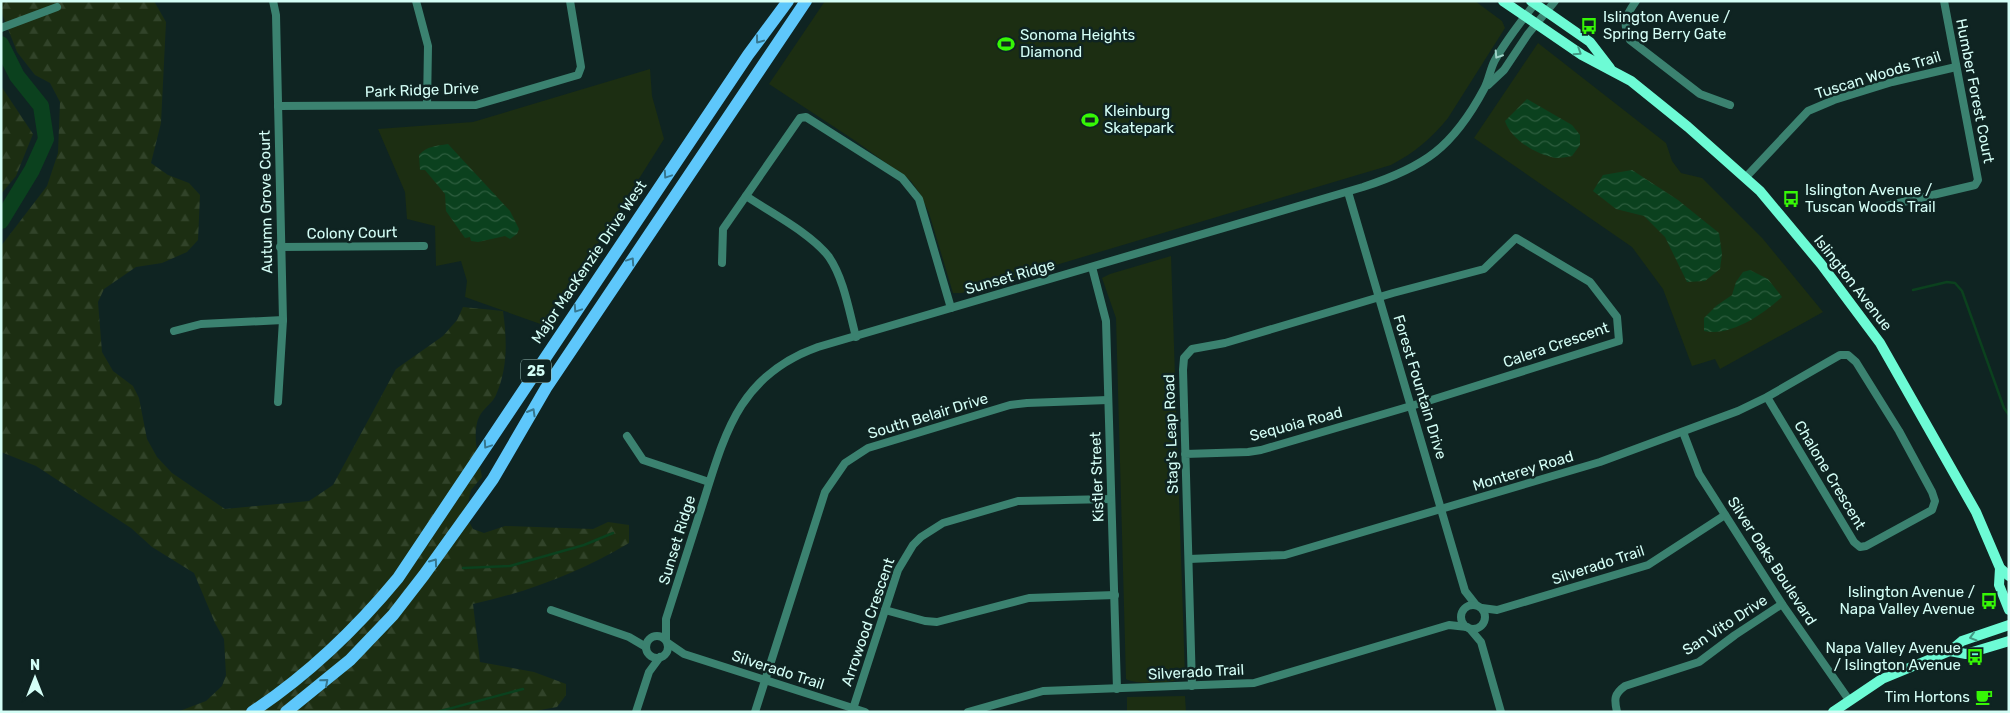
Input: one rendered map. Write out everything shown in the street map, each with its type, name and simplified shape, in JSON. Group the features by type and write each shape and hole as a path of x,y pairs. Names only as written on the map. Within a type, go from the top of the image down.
{"main road":[{"name":"Major MacKenzie Drive West","path":"252,712 280,693 337,646 368,614 398,578 748,55 788,1"},
{"name":"25","path":"286,712 350,660 393,615 424,575 493,479 546,388 806,1"},
{"name":"Islington Avenue","path":"1503,1 1582,55 1631,81 1746,177 1760,192 1821,264 1880,343 1976,512 2000,568 2009,576"},
{"name":"Islington Avenue","path":"1534,2 1590,42 1612,71"},
{"name":"Islington Avenue","path":"2000,568 1998,585 2009,610"},
{"path":"1833,712 1848,700 1900,670 1950,651 1962,641 2009,625"},
{"path":"1950,651 1966,654 2009,641"}],"street":[{"name":"Autumn Grove Court","path":"273,1 276,15 283,320 278,402"},
{"path":"416,1 428,46 427,105"},
{"name":"Park Ridge Drive","path":"278,106 476,105 578,74 581,67 570,1"},
{"name":"Sunset Ridge","path":"667,641 666,619 728,427 756,387 777,368 794,357 818,347 1348,192 1402,174 1434,155 1461,127 1486,87 1504,70 1536,24 1555,1"},
{"path":"1636,1 1625,17 1626,31 1630,40 1700,94 1730,105"},
{"name":"Humber Forest Court","path":"1886,206 1975,184 1978,180 1944,1"},
{"name":"Sunset Ridge","path":"1486,87 1493,62 1534,2"},
{"path":"1,28 58,7"},
{"name":"Tuscan Woods Trail","path":"1746,177 1808,111 1834,100 1892,82 1956,67"},
{"path":"722,263 723,230 800,118 806,117 902,178 919,199 952,308"},
{"name":"Forest Fountain Drive","path":"1348,192 1465,590 1463,611"},
{"path":"746,196 812,240 828,256 838,274 856,337"},
{"name":"Calera Crescent","path":"1379,298 1484,269 1516,238 1590,282 1617,317 1619,342 1411,406"},
{"name":"Colony Court","path":"280,247 424,246"},
{"name":"Kistler Street","path":"1092,267 1105,314 1117,689"},
{"name":"Stag's Leap Road","path":"1192,686 1184,358 1187,352 1192,349 1226,343 1379,298"},
{"path":"174,331 201,324 283,320"},
{"name":"Monterey Road","path":"1189,559 1285,555 1600,462 1738,411 1767,397 1834,358 1848,355"},
{"name":"Chalone Crescent","path":"1767,397 1854,542 1860,547 1866,546 1932,510 1935,501 1895,424 1856,362 1848,355"},
{"name":"South Belair Drive","path":"755,712 825,492 845,463 862,451 879,444 1010,405 1108,400"},
{"name":"Sequoia Road","path":"1186,454 1262,450 1411,406"},
{"name":"Silver Oaks Boulevard","path":"1683,432 1699,474 1782,604 1848,700"},
{"path":"627,436 643,460 709,482"},
{"name":"Arrowood Crescent","path":"853,710 898,570 907,553 921,537 942,523 1018,501 1111,499"},
{"name":"Silverado Trail","path":"1479,607 1498,610 1648,565 1725,515"},
{"name":"Forest Fountain Drive","path":"1465,590 1479,607"},
{"path":"885,610 925,621 937,622 1029,598 1115,595"},
{"name":"San Vito Drive","path":"1618,712 1614,701 1617,692 1625,686 1699,662 1735,635 1782,604"},
{"path":"1481,642 1462,621 1463,611 1470,606 1479,607 1485,614 1481,642 1501,712"},
{"path":"551,610 629,637 646,649 653,657 662,656"},
{"name":"Silverado Trail","path":"1484,623 1498,610"},
{"name":"Silverado Trail","path":"1449,625 1463,611"},
{"name":"Sunset Ridge","path":"651,637 666,619"},
{"path":"1468,628 1477,628 1484,623"},
{"name":"Silverado Trail","path":"968,712 1043,691 1254,682 1449,625 1468,628"},
{"path":"629,637 651,637 658,635 667,641 667,652 650,672 636,712"},
{"path":"650,672 646,649 651,637"},
{"name":"Silverado Trail","path":"667,641 684,654 853,710 865,712"},
{"name":"Silverado Trail","path":"662,656 684,654"}],"green space":[{"path":"1,1 154,1 166,22 161,123 151,163 168,175 189,183 200,195 198,240 187,252 162,263 136,267 104,289 98,302 102,352 113,371 133,386 139,398 147,439 157,457 172,473 225,509 309,501 333,485 396,369 443,336 457,320 463,307 503,311 506,354 503,375 496,395 479,418 476,430 477,450 482,477 471,490 466,511 467,518 473,529 484,533 505,526 593,529 608,522 629,525 629,543 592,563 534,587 473,604 480,662 534,672 566,684 566,695 557,707 529,712 177,712 206,701 222,686 226,675 224,639 215,623 194,573 152,547 131,528 36,466 1,452 1,246 47,186 58,153 60,102 50,83 35,75 17,52 1,11"},
{"path":"825,1 1475,1 1502,21 1505,28 1448,118 1422,144 1391,165 962,293 953,293 929,213 911,181 854,140 769,84"},
{"path":"1538,43 1666,143 1672,161 1681,173 1702,178 1763,239 1823,312 1720,369 1715,359 1692,366 1663,289 1632,247 1474,138"},
{"path":"650,69 652,96 664,139 546,326 465,297 467,281 461,261 436,266 435,226 407,219 405,192 378,129 473,122"},
{"path":"1,86 33,134 16,176 1,194"},
{"path":"1171,256 1185,676 1174,681 1147,683 1126,679 1116,318 1102,278"},
{"path":"1185,696 1186,712 1127,712 1127,697"}],"water":[{"path":"1527,99 1572,125 1580,135 1580,145 1572,156 1556,158 1541,154 1526,146 1508,128 1505,121"},
{"path":"448,144 510,211 519,229 517,234 510,239 505,236 478,242 471,241 470,237 465,238 446,211 445,194 425,170 420,170 419,155 429,148"},
{"path":"1632,170 1678,200 1719,233 1722,254 1720,269 1705,281 1687,282 1665,237 1644,216 1616,209 1593,191 1603,175"},
{"path":"1750,270 1768,279 1782,297 1746,323 1725,331 1704,331 1704,318 1716,306 1732,295 1736,282 1743,272"}],"waterway":[{"path":"1,44 17,76 41,106 46,139 32,170 1,221"},
{"path":"1913,290 1947,282 1955,283 1962,291 2004,408 2009,415"},
{"path":"463,568 510,566 584,545 613,533"},
{"path":"437,712 523,689"}],"place":[{"name":"Islington Avenue / Spring Berry Gate","path":"1589,26"},
{"name":"Sonoma Heights Diamond","path":"1006,44"},
{"name":"Kleinburg Skatepark","path":"1090,120"},
{"name":"Islington Avenue / Tuscan Woods Trail","path":"1791,199"},
{"name":"Islington Avenue / Napa Valley Avenue","path":"1989,601"},
{"name":"Napa Valley Avenue / Islington Avenue","path":"1975,657"},
{"name":"Tim Hortons","path":"1984,697"}]}
